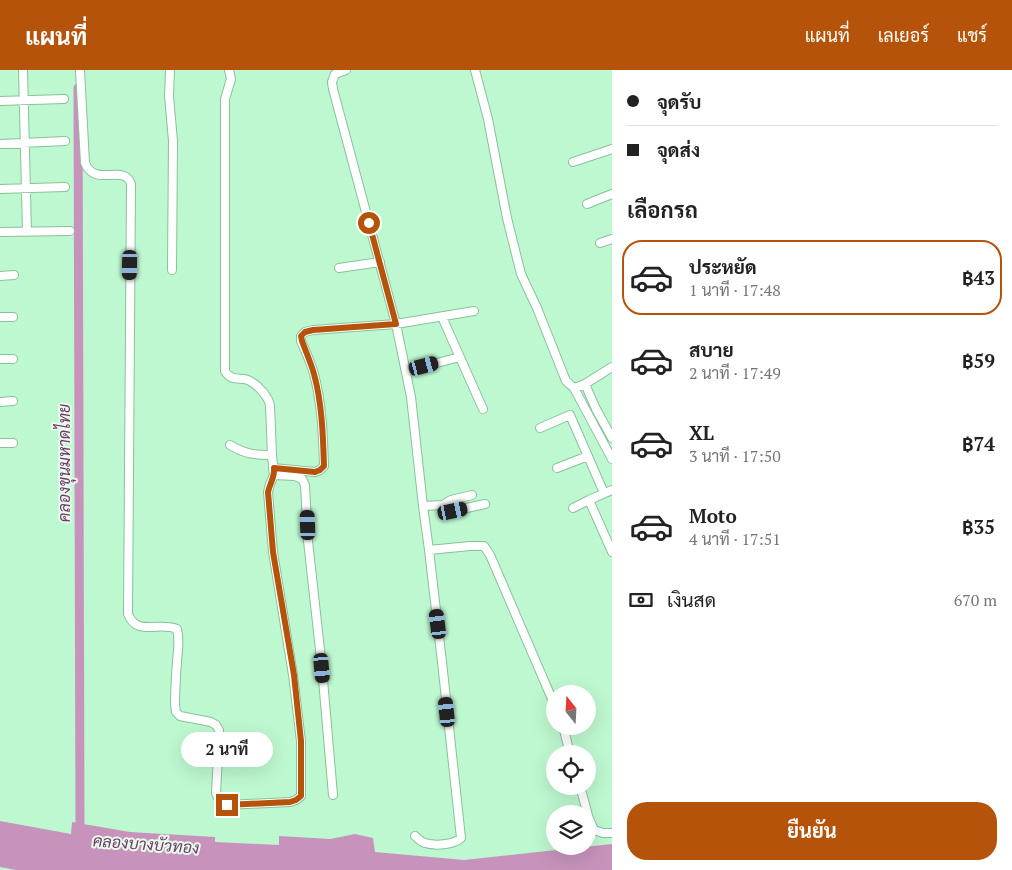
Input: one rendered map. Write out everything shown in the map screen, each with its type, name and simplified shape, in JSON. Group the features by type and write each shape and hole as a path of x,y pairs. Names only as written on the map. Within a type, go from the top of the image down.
{"street":[{"path":"23,70 27,232"},
{"path":"80,70 85,163 87,169 97,175 126,176 131,184 128,614 131,620 139,627 171,626 177,629 179,645 176,712 180,716 211,722 219,730 216,793 219,800 227,805 290,802 301,796 300,732 294,675 273,552 268,492 274,471 269,401 251,381 232,378 225,371 225,98 231,79 229,70"},
{"path":"170,70 169,96 173,140 172,270"},
{"path":"346,70 335,74 332,82 333,89 396,324 411,397 461,838 455,842 437,845 423,843 415,836"},
{"path":"475,70 488,119 507,218 521,274 537,308 566,381 574,388 612,459"},
{"path":"0,101 64,99"},
{"path":"0,144 65,141"},
{"path":"573,162 612,149"},
{"path":"0,189 65,187"},
{"path":"587,204 612,194"},
{"path":"0,232 70,231"},
{"path":"600,243 612,239"},
{"path":"339,268 380,262"},
{"path":"0,276 14,275"},
{"path":"274,471 315,472 324,466 319,400 314,373 301,336 305,332 396,324 474,311"},
{"path":"0,317 14,317"},
{"path":"442,317 483,409"},
{"path":"406,371 460,357"},
{"path":"0,359 13,359"},
{"path":"574,388 585,384 612,367"},
{"path":"585,384 612,438"},
{"path":"0,402 13,401"},
{"path":"590,418 598,412"},
{"path":"540,428 570,416 588,456 608,492 573,508"},
{"path":"0,443 13,443"},
{"path":"230,445 252,454 272,455"},
{"path":"557,468 588,456"},
{"path":"274,471 296,476 302,479 305,485 308,541 333,795"},
{"path":"422,506 443,505 451,500 472,495"},
{"path":"589,500 612,552"},
{"path":"443,505 453,511 485,504"},
{"path":"429,550 484,546 494,563 546,685"},
{"path":"582,795 594,830 612,833"}],"water":[{"name":"คลองบางบัวทอง","path":"0,821 71,834 72,822 130,832 215,837 215,842 279,845 279,836 330,839 355,834 373,838 375,852 464,860 546,851 546,855 596,855 596,846 612,844 612,870 16,870 0,867"}],"waterway":[{"name":"คลองขุนมหาดไทย","path":"78,88 80,835"}],"route":[{"path":"227,805 290,802 301,796 301,741 294,675 273,552 268,492 274,475 274,468 315,472 324,466 319,400 314,373 301,336 305,332 313,330 396,324 369,223"}]}
